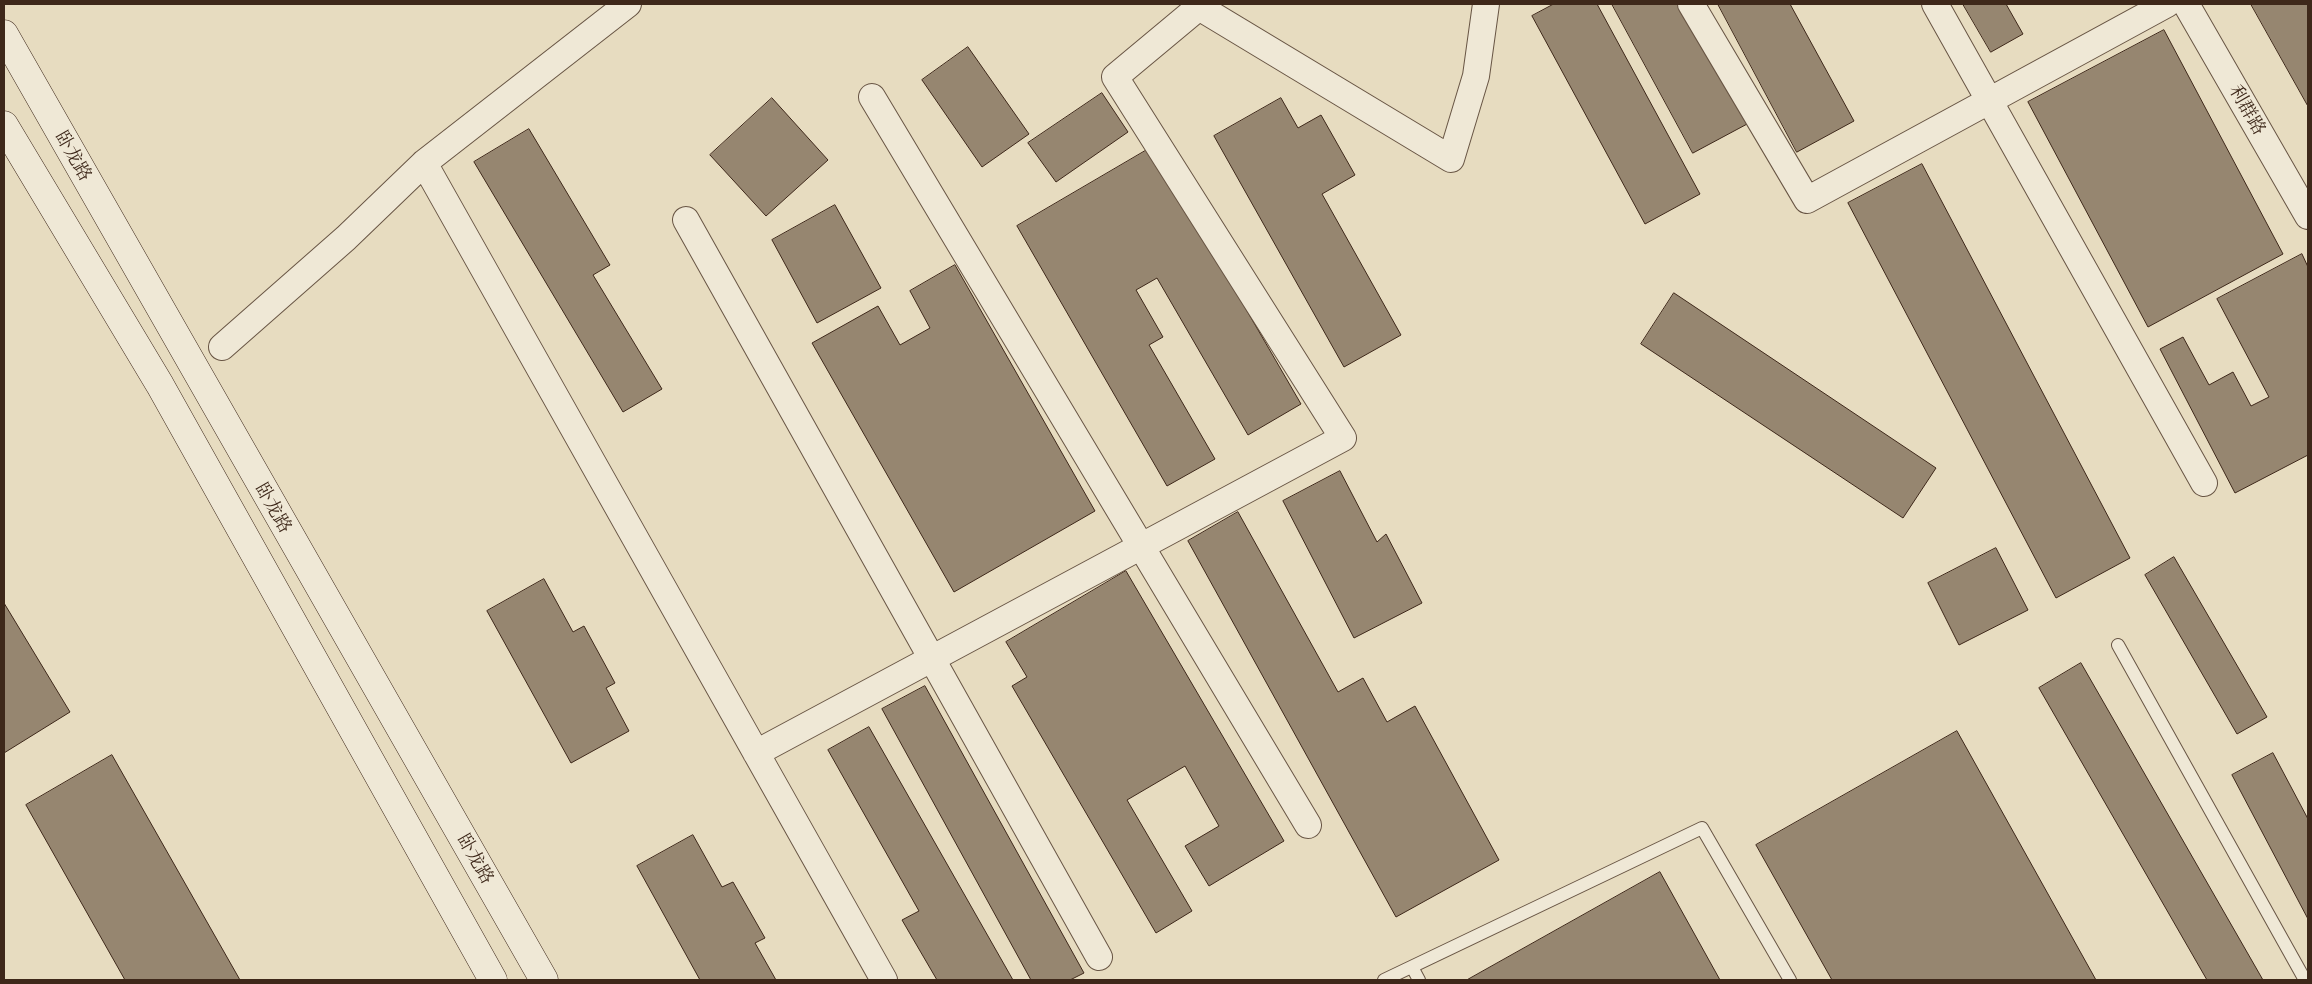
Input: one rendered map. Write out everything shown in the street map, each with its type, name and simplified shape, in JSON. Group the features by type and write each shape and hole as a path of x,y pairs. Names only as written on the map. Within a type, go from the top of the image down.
{"main road":[{"name":"卧龙路","path":"4,34 544,980"},
{"path":"4,125 160,386 493,980"}],"street":[{"path":"222,347 346,238 424,163 628,4"},
{"path":"756,753 1343,438 1115,76 1199,7 1451,159 1476,76 1486,4"},
{"path":"1691,4 1807,200 2166,4"},
{"path":"1935,4 2204,483"},
{"name":"利群路","path":"2186,4 2308,216"},
{"path":"872,97 1308,825"},
{"path":"424,163 884,980"},
{"path":"686,220 1099,957"}],"lane":[{"path":"2118,645 2305,980"},
{"path":"1384,980 1702,828 1790,980"},
{"path":"1412,967 1419,980"}],"building":[{"path":"1554,4 1597,4 1700,194 1645,224 1532,16"},
{"path":"1612,4 1684,4 1749,123 1693,153"},
{"path":"1718,4 1790,4 1854,121 1797,152"},
{"path":"1963,4 2006,4 2023,34 1991,52"},
{"path":"2251,4 2308,4 2308,106"},
{"path":"2164,30 2283,254 2148,327 2028,102"},
{"path":"968,47 1029,134 982,167 922,80"},
{"path":"1102,93 1128,132 1056,182 1028,143"},
{"path":"772,98 828,160 766,216 710,155"},
{"path":"1281,98 1298,128 1321,115 1355,175 1322,194 1401,335 1344,367 1214,136"},
{"path":"529,129 610,265 593,275 662,389 623,412 474,162"},
{"path":"1152,147 1301,404 1248,435 1157,278 1136,290 1163,337 1149,345 1215,459 1167,486 1017,226"},
{"path":"1922,164 2130,558 2056,598 1848,203"},
{"path":"835,205 881,288 817,323 772,240"},
{"path":"2302,254 2308,267 2308,455 2235,493 2160,349 2183,337 2209,385 2233,372 2251,406 2269,397 2217,299"},
{"path":"955,265 1095,511 954,592 812,343 878,306 900,345 930,328 910,291"},
{"path":"1674,293 1936,468 1903,518 1641,344"},
{"path":"1340,471 1377,542 1386,534 1422,603 1354,638 1283,501"},
{"path":"1238,512 1338,692 1363,678 1387,722 1415,706 1499,860 1396,917 1188,541"},
{"path":"1996,548 2028,610 1959,645 1928,583"},
{"path":"2174,557 2267,717 2237,734 2145,575"},
{"path":"1126,571 1284,841 1209,886 1185,846 1219,826 1185,766 1127,800 1192,911 1156,933 1012,686 1027,677 1006,642"},
{"path":"544,579 573,632 584,626 615,683 606,688 629,731 571,763 487,611"},
{"path":"4,603 70,712 4,753"},
{"path":"2081,663 2263,980 2207,980 2039,688"},
{"path":"925,686 1084,973 1070,980 1031,980 882,709"},
{"path":"869,727 1013,980 937,980 902,920 919,911 828,750"},
{"path":"1957,731 2096,980 1832,980 1756,845"},
{"path":"2273,753 2308,819 2308,919 2232,775"},
{"path":"112,755 240,980 125,980 26,805"},
{"path":"693,835 722,887 733,882 765,938 755,943 776,980 700,980 637,866"},
{"path":"1660,872 1720,980 1467,980"}]}
